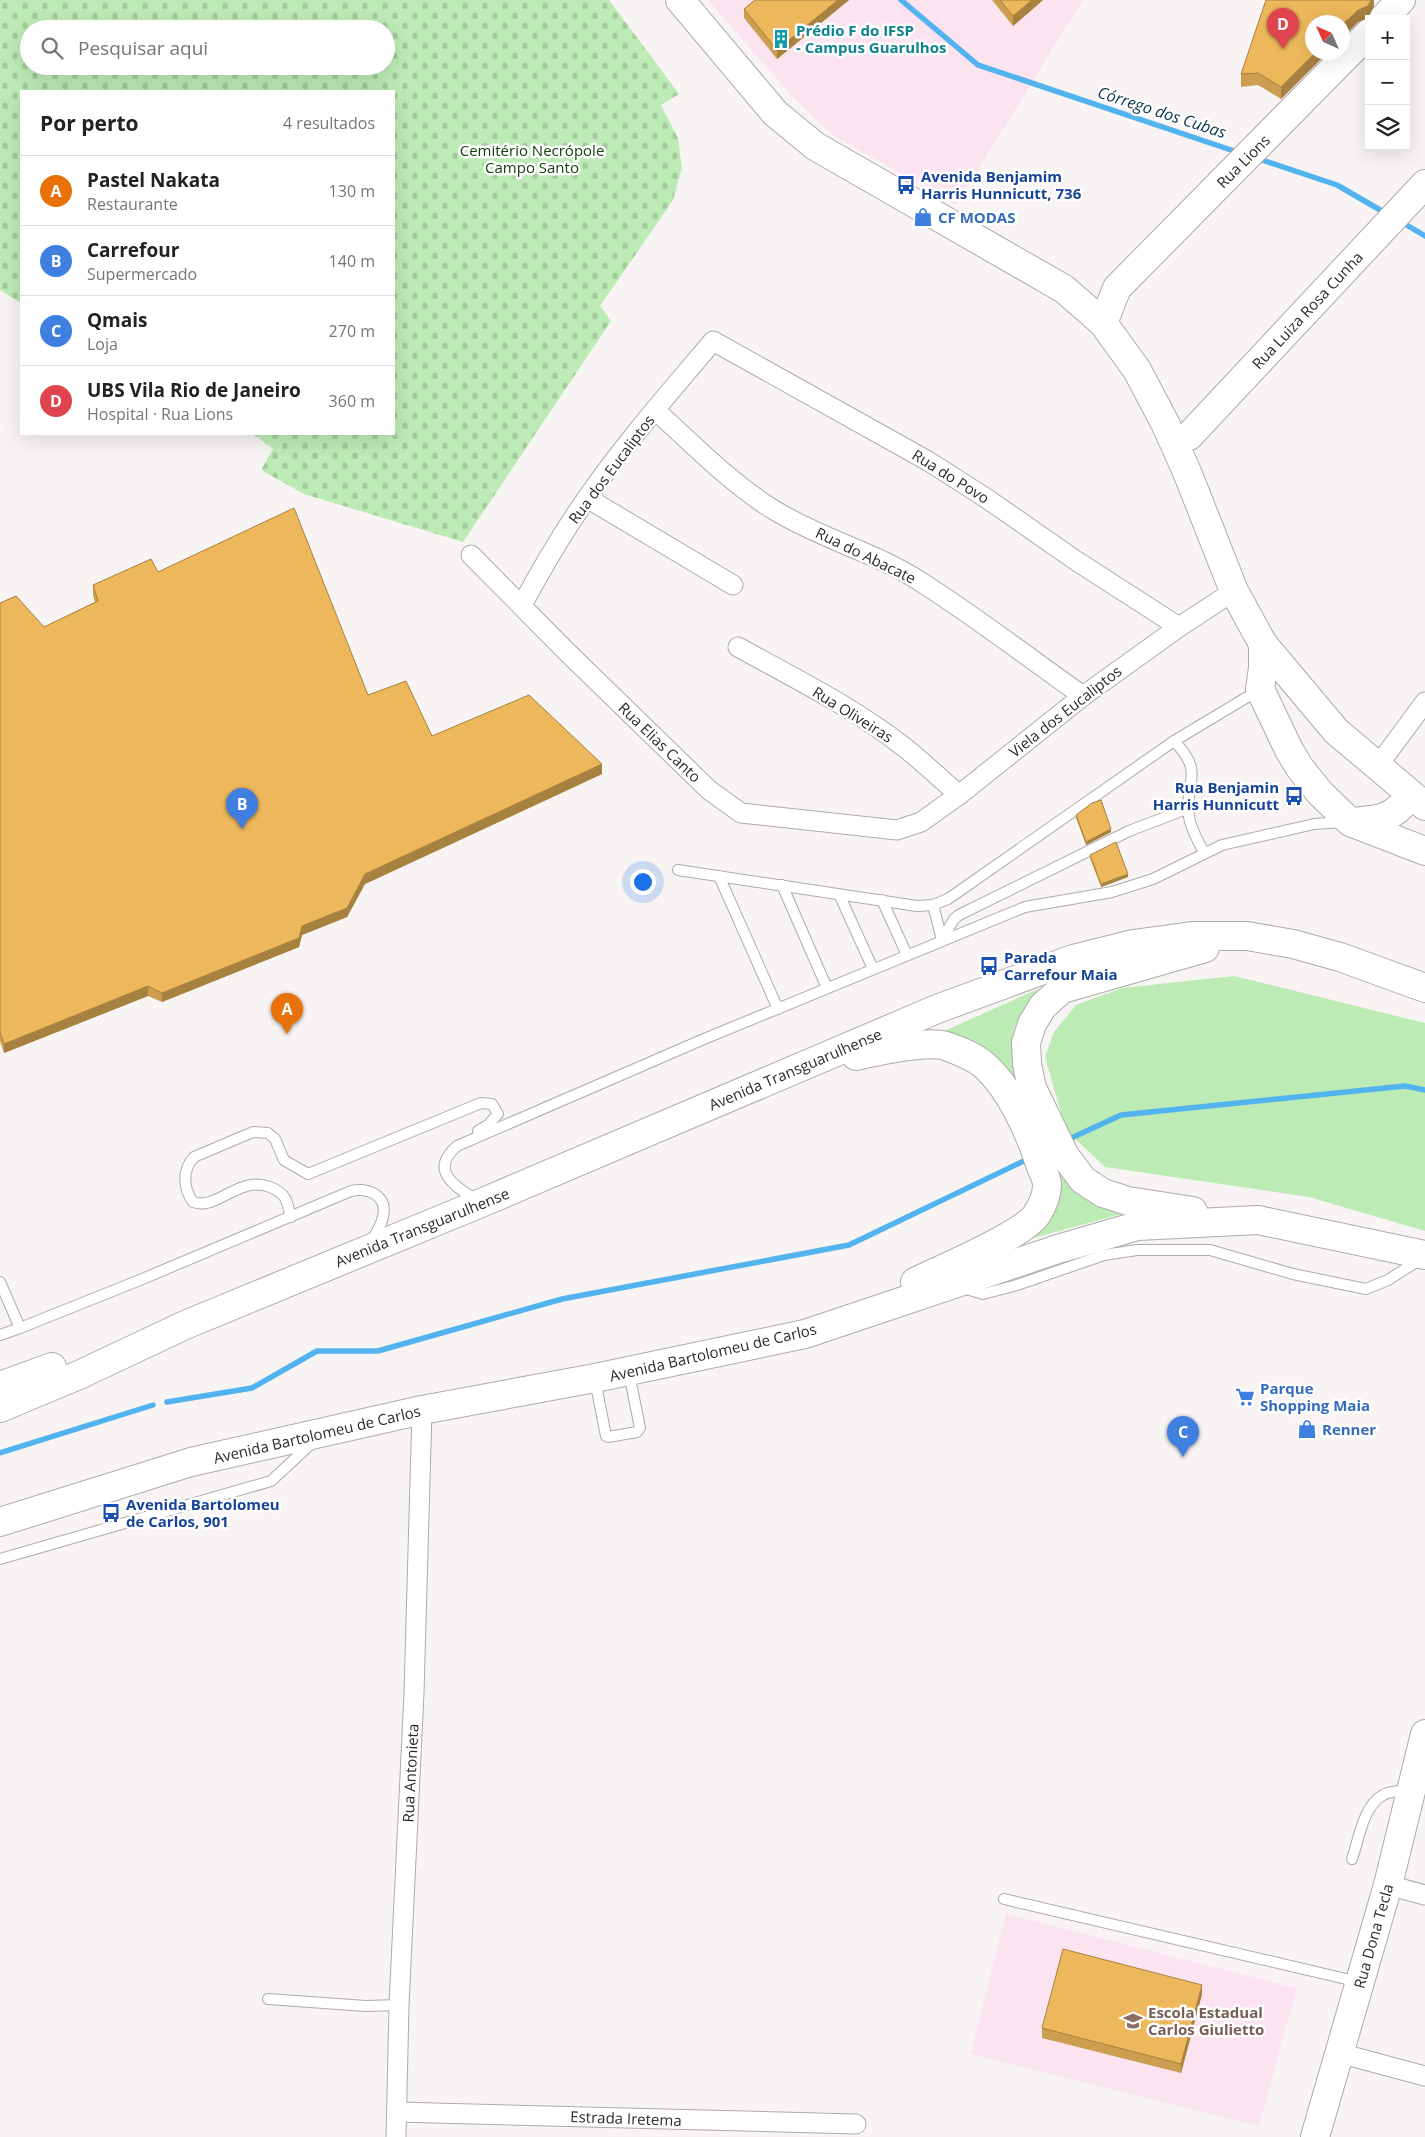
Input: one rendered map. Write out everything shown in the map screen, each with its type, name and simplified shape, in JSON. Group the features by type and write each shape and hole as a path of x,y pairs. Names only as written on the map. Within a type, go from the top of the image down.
{"main road":[{"path":"680,0 775,113 815,146 1064,289 1103,322 1178,430 1187,472 1234,591 1263,644 1336,731"},
{"path":"1387,15 1401,0"},
{"name":"Rua Lions","path":"1103,322 1118,288 1365,37"},
{"name":"Rua Luiza Rosa Cunha","path":"1178,430 1419,191"},
{"name":"Rua Lions","path":"1064,289 1084,296 1094,296 1118,288"},
{"path":"1263,644 1260,689 1289,750 1300,768 1320,792 1350,822 1425,850"},
{"path":"1260,689 1279,689 1292,695 1418,801 1379,819 1350,822"},
{"name":"Avenida Transguarulhense","path":"185,1325 481,1203 937,1009 1073,958 1133,944 1192,936 1247,936 1302,946 1340,957 1425,988"},
{"path":"1247,936 1062,989 1043,1006 1032,1024 1026,1043 1027,1064 1032,1088 1065,1156 1083,1180 1103,1193 1128,1201 1258,1220"},
{"path":"766,1082 814,1066 863,1054 930,1044 944,1045 970,1055 984,1065 994,1076 1016,1107 1036,1151 1047,1184 1044,1201 1036,1216 1008,1237 805,1334"},
{"name":"Avenida Bartolomeu de Carlos","path":"0,1522 191,1462 422,1410 629,1372 805,1334 953,1284 1137,1226 1258,1220 1425,1256"},
{"path":"0,1386 75,1359 185,1325"},
{"path":"0,1408 79,1375 185,1325"},
{"name":"Rua Dona Tecla","path":"1315,2137 1388,1885 1425,1734"}],"street":[{"name":"Rua dos Eucaliptos","path":"522,605 547,559 587,498 655,410 713,341"},
{"name":"Rua do Povo","path":"713,341 928,461 1179,627"},
{"name":"Rua do Abacate","path":"655,410 748,492 802,525 888,562 921,582 1082,696"},
{"path":"587,498 733,585"},
{"name":"Rua Elias Canto","path":"471,555 568,653 709,790 740,813 897,830"},
{"name":"Viela dos Eucaliptos","path":"897,830 921,822 959,795 1082,696 1179,627 1234,591"},
{"name":"Rua Oliveiras","path":"738,647 807,684 872,724 904,747 959,795"},
{"path":"1378,767 1425,702"},
{"name":"Rua Antonieta","path":"396,2137 414,1693 422,1410"},
{"path":"1388,1885 1425,1895"},
{"path":"1339,2052 1425,2076"},
{"name":"Estrada Iretema","path":"397,2112 856,2124"}],"lane":[{"path":"678,870 917,906 933,905 948,899 1174,741 1260,689"},
{"path":"1174,741 1192,765 1192,783 1188,800 1189,818 1204,853"},
{"path":"942,940 954,919 959,915 1129,831 1189,808"},
{"path":"457,1146 827,988 1025,907 1112,892 1153,879 1222,844 1314,824 1350,822"},
{"path":"719,876 778,1009"},
{"path":"782,885 827,988"},
{"path":"839,894 873,969"},
{"path":"882,900 907,955"},
{"path":"933,905 942,940"},
{"path":"290,1216 284,1196 274,1188 261,1183 242,1186 205,1204 193,1202 190,1198 184,1174 187,1165 194,1157 252,1132 268,1134 275,1139 284,1160 308,1174 481,1103 492,1104 498,1114 488,1125 449,1153 444,1162 446,1174 456,1187 481,1203"},
{"path":"0,1335 351,1191 361,1189 372,1191 380,1198 384,1206 383,1218 368,1249"},
{"path":"953,1284 983,1294 1018,1285 1104,1255 1137,1250 1173,1249 1210,1250 1293,1274 1366,1289 1388,1280 1425,1256"},
{"path":"0,1282 20,1328"},
{"path":"595,1378 606,1436 608,1438 637,1432 640,1428 629,1372"},
{"path":"0,1559 271,1481 323,1433"},
{"path":"1352,1859 1368,1813 1378,1798 1385,1793 1411,1790"},
{"path":"1004,1899 1360,1982"},
{"path":"268,1999 366,2006 400,2005"}],"shaded area":[{"path":"708,0 1083,0 956,205 831,134 793,97"},
{"name":"Escola Estadual Carlos Giulietto","path":"1006,1914 1297,1988 1259,2126 971,2054"}],"green space":[{"name":"Cemitério Necrópole Campo Santo","path":"0,0 609,0 679,94 661,105 678,138 682,168 673,200 600,306 611,321 463,542 304,494 261,470 273,449 254,435 395,435 395,90 20,90 20,302 0,290"},
{"path":"1234,976 1425,1023 1425,1231 1309,1197 1105,1167 1066,1130 1045,1057 1054,1032 1076,1005 1122,988"},
{"path":"1038,989 1015,1026 1012,1054 1021,1091 1071,1188 1100,1202 1140,1209 1015,1243 1043,1224 1060,1195 1016,1095 942,1032"}],"building":[{"name":"Prédio F do IFSP - Campus Guarulhos","path":"755,0 838,0 777,50 744,9"},
{"path":"1000,0 1032,0 1013,16"},
{"path":"1266,0 1371,0 1368,6 1358,10 1350,18 1350,15 1305,15 1305,60 1308,60 1281,87 1258,73 1241,74"},
{"path":"294,508 368,695 406,681 432,736 529,695 602,764 365,874 347,908 302,926 299,938 162,993 148,986 4,1044 0,1032 0,603 16,596 44,627 98,601 93,585 151,559 158,572"},
{"path":"1101,800 1111,829 1086,842 1076,815 1092,803"},
{"path":"1116,842 1128,874 1101,884 1090,855"},
{"path":"1063,1949 1202,1985 1181,2064 1042,2028"}],"waterway":[{"name":"Córrego dos Cubas","path":"901,0 978,65 1240,153"},
{"name":"Córrego dos Cubas","path":"1256,158 1337,185 1387,214"},
{"name":"Córrego dos Cubas","path":"1400,221 1425,236"},
{"path":"1065,1141 1121,1115 1405,1086 1425,1090"},
{"path":"167,1402 252,1388 317,1351 378,1351 562,1299 849,1245 1030,1158"},
{"path":"0,1453 153,1405"}],"place":[{"name":"Prédio F do IFSP - Campus Guarulhos","path":"781,39"},
{"name":"UBS Vila Rio de Janeiro","path":"1283,49"},
{"name":"Avenida Benjamim Harris Hunnicutt, 736","path":"906,185"},
{"name":"CF MODAS","path":"923,217"},
{"name":"Rua Benjamin Harris Hunnicutt","path":"1294,796"},
{"name":"Carrefour","path":"242,829"},
{"name":"Parada Carrefour Maia","path":"989,966"},
{"name":"Pastel Nakata","path":"287,1034"},
{"name":"Parque Shopping Maia","path":"1245,1397"},
{"name":"Renner","path":"1307,1429"},
{"name":"Qmais","path":"1183,1457"},
{"name":"Avenida Bartolomeu de Carlos, 901","path":"111,1513"},
{"name":"Escola Estadual Carlos Giulietto","path":"1133,2021"}]}
